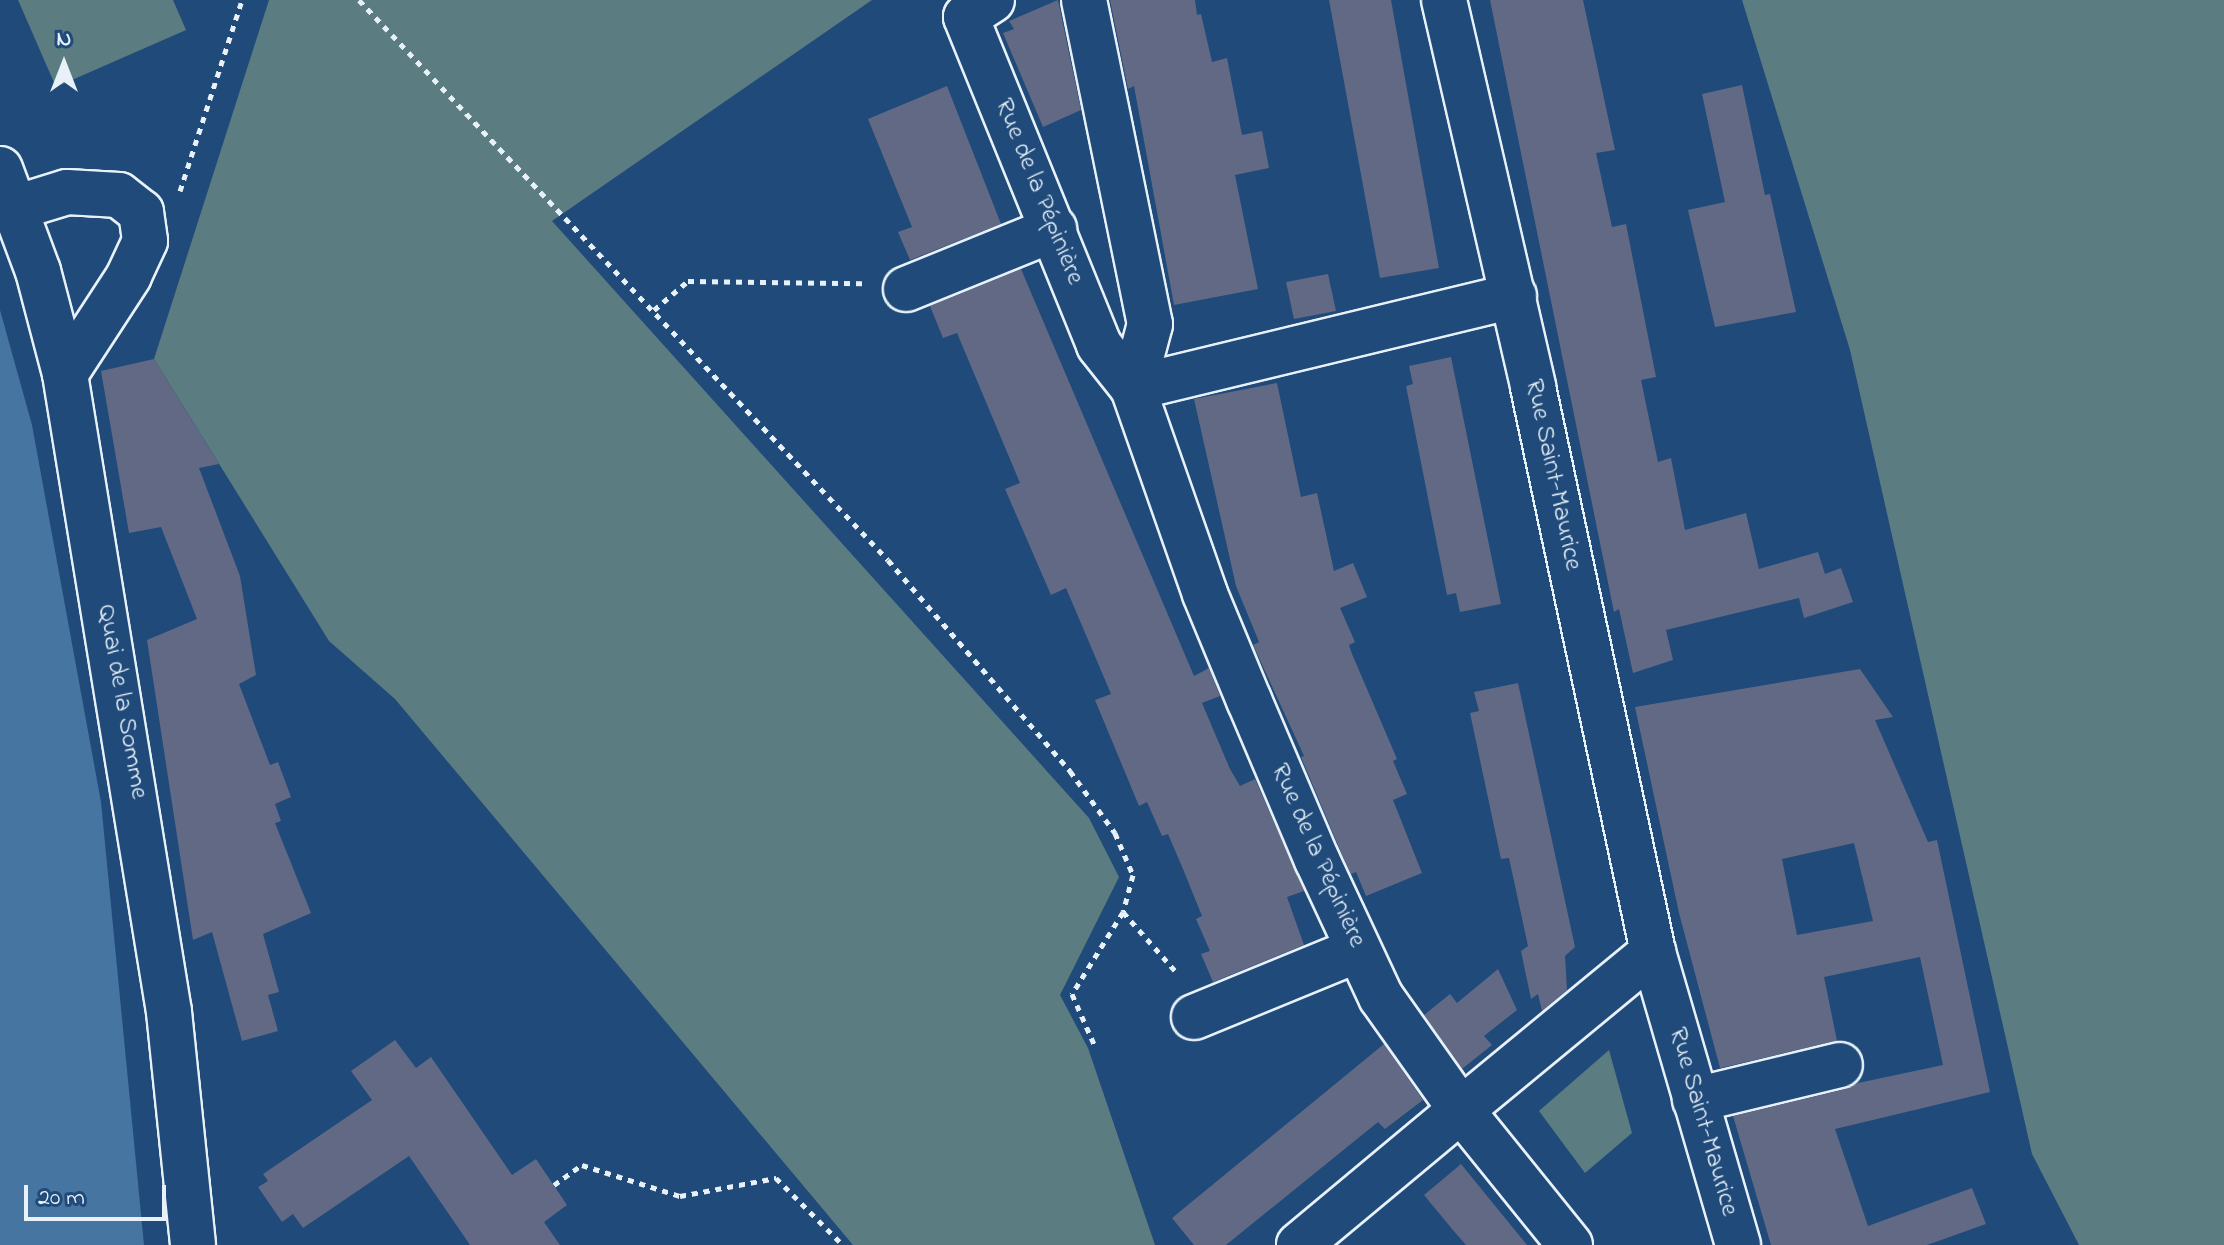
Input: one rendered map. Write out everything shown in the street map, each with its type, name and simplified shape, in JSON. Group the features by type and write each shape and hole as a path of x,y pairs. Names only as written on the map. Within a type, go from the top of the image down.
{"street":[{"name":"Rue de la Pépinière","path":"992,0 966,17 1099,345 1133,388 1205,594 1357,950 1381,997 1461,1110"},
{"path":"1084,0 1150,324 1133,388 1514,296"},
{"name":"Rue Saint-Maurice","path":"1444,0 1514,296 1653,952 1738,1245"},
{"path":"7,189 119,195 141,212 145,241 134,264 65,374"},
{"name":"Quai de la Somme","path":"7,189 38,271 65,374 169,1012 193,1245"},
{"path":"906,289 1054,229"},
{"path":"1194,1017 1357,950"},
{"path":"1299,1245 1653,952"},
{"path":"1695,1100 1840,1065"},
{"path":"1461,1110 1570,1245"}],"path":[{"path":"141,212 184,190 242,0"},
{"path":"359,0 888,560 1070,771 1115,833 1133,875 1123,912 1072,994 1094,1044"},
{"path":"654,310 688,281 888,283 906,289"},
{"path":"1123,912 1167,963"},
{"path":"554,1185 582,1165 680,1196 776,1178 843,1245"}],"green space":[{"path":"18,0 173,0 186,30 56,87"},
{"path":"269,0 872,0 552,221 1089,818 1119,877 1060,995 1088,1048 1155,1245 853,1245 395,699 329,641 154,359"},
{"path":"1742,0 2224,0 2224,1245 2079,1245 2032,1154 1850,350"},
{"path":"1609,1050 1632,1133 1585,1173 1539,1111"}],"water":[{"path":"0,310 32,425 101,802 144,1245 0,1245"}],"building":[{"path":"1058,0 1081,110 1043,127 1003,33 1014,29 1009,21"},
{"path":"1110,0 1195,0 1212,62 1227,58 1242,135 1262,131 1269,168 1235,175 1258,289 1174,305 1134,86 1128,89"},
{"path":"1329,0 1391,0 1439,268 1380,278"},
{"path":"1490,0 1583,0 1615,150 1596,153 1612,227 1626,224 1656,377 1641,380 1658,462 1671,458 1685,530 1746,513 1759,569 1818,552 1825,574 1841,568 1853,602 1804,618 1799,598 1666,630 1673,660 1633,673 1619,609 1614,612"},
{"path":"1742,85 1765,195 1770,194 1796,312 1715,327 1688,210 1725,202 1702,94"},
{"path":"947,86 1001,224 910,260 898,232 912,227 868,119"},
{"path":"1021,269 1194,676 1209,668 1220,696 1202,703 1230,769 1240,786 1255,779 1304,891 1287,897 1304,945 1213,982 1201,954 1210,951 1196,919 1202,916 1183,869 1168,834 1162,836 1147,802 1139,806 1095,700 1111,694 1066,588 1051,595 1005,489 1020,483 957,333 943,338 930,306"},
{"path":"1328,274 1336,311 1294,319 1286,282"},
{"path":"1451,357 1501,604 1460,612 1456,593 1447,595 1406,386 1413,384 1409,366"},
{"path":"154,359 219,464 199,468 240,576 256,675 239,684 270,765 278,762 291,797 275,804 281,821 275,823 311,913 263,934 279,992 268,995 278,1031 242,1041 212,932 193,940 147,640 197,619 161,527 129,533 101,371"},
{"path":"1277,383 1301,497 1317,493 1334,571 1353,563 1367,597 1340,608 1355,642 1349,645 1352,654 1397,759 1393,761 1407,794 1393,800 1422,873 1366,896 1356,872 1351,874 1340,850 1301,757 1304,756 1253,645 1259,642 1236,586 1194,399"},
{"path":"1860,669 1893,717 1875,720 1928,842 1937,840 1990,1092 1835,1129 1868,1226 1972,1188 1986,1224 1927,1245 1771,1245 1733,1116 1846,1089 1858,1083 1943,1065 1920,957 1824,977 1837,1041 1720,1068 1679,913 1635,707","holes":["1854,843 1873,921 1797,935 1782,859"]},
{"path":"1518,683 1575,947 1565,956 1567,990 1542,1011 1538,994 1531,999 1521,951 1528,946 1509,858 1501,859 1470,713 1479,711 1474,692"},
{"path":"1498,969 1517,1010 1484,1036 1492,1045 1462,1069 1424,1015 1450,994 1457,1003"},
{"path":"395,1040 416,1068 431,1057 512,1175 536,1159 567,1205 544,1222 560,1245 470,1245 409,1156 303,1228 293,1214 282,1222 258,1187 268,1181 263,1174 372,1100 351,1071"},
{"path":"1384,1044 1423,1100 1385,1129 1378,1122 1226,1245 1194,1245 1172,1218"},
{"path":"1461,1164 1527,1245 1466,1245 1424,1195"}]}
